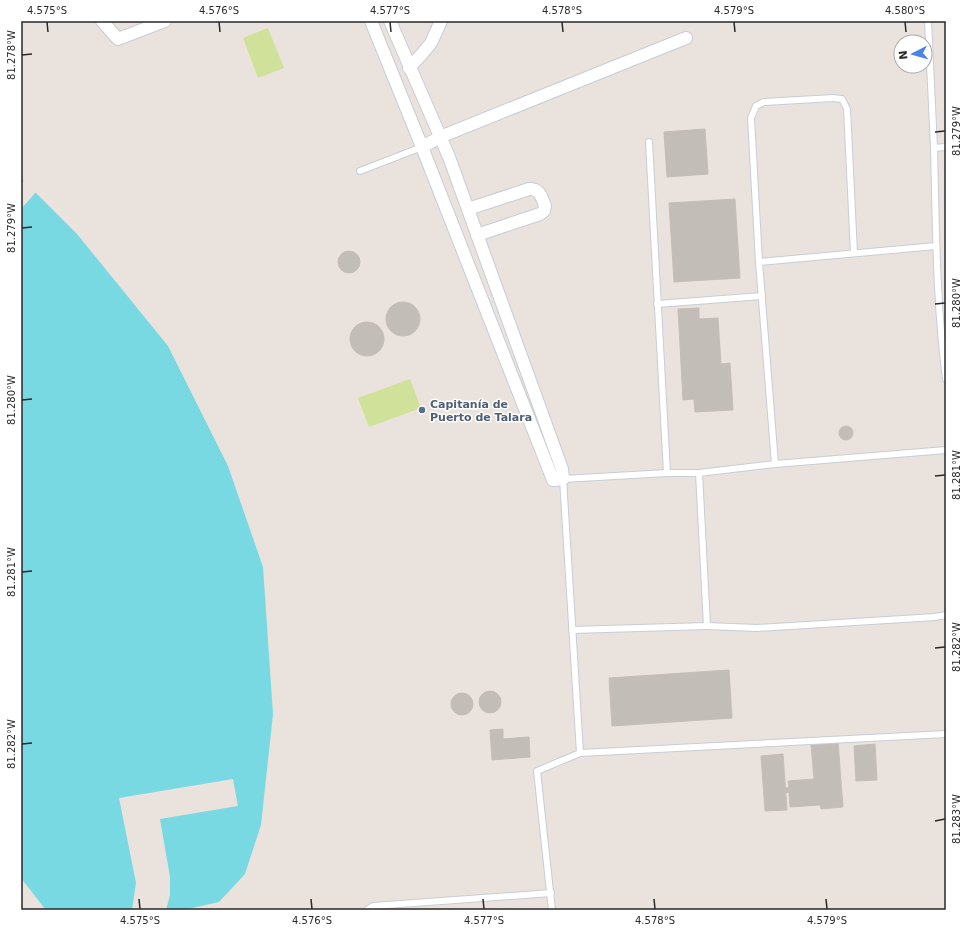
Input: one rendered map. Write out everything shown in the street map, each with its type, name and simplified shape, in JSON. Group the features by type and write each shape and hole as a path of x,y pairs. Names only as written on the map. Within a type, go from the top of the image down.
{"street":[{"path":"102,21 118,39 165,21"},
{"path":"371,21 558,479"},
{"path":"390,21 449,157 562,469 558,479"},
{"path":"410,68 431,43 441,21"},
{"path":"422,147 440,137 686,38"},
{"path":"468,210 534,188 538,191 545,206 544,212 540,214 477,235"}],"lane":[{"path":"928,21 934,148 936,246 946,379"},
{"path":"776,464 759,262 751,118 756,106 764,102 833,98 842,99 847,109 854,253"},
{"path":"649,142 667,473"},
{"path":"360,171 422,147"},
{"path":"934,148 946,147"},
{"path":"759,262 936,246"},
{"path":"657,304 762,296"},
{"path":"580,753 572,630 558,479 667,473 699,473 776,464 946,450"},
{"path":"699,473 707,626"},
{"path":"572,630 707,626 756,628 935,617 946,615"},
{"path":"552,910 537,771 580,753 946,734"},
{"path":"366,910 373,906 550,893"}],"green space":[{"path":"268,28 284,68 258,78 243,38"},
{"path":"410,379 421,408 369,427 358,398"}],"water":[{"path":"21,178 77,234 168,346 228,466 263,567 273,714 261,825 245,874 219,902 183,910 21,910"}],"pier":[{"path":"25,179 37,191 21,209 21,184"},
{"path":"233,779 238,806 160,819 170,877 170,895 166,910 132,910 136,883 119,798"},
{"path":"21,878 45,909 46,910 21,910"}],"building":[{"path":"705,129 708,174 667,177 664,132"},
{"path":"735,199 740,278 674,282 669,203"},
{"path":"345,251 353,251 360,258 360,266 353,273 345,273 338,266 338,258"},
{"path":"400,302 406,302 410,303 417,309 420,319 419,326 413,333 406,336 400,336 396,335 389,329 386,322 386,316 387,312 393,305"},
{"path":"699,308 699,319 718,318 721,364 730,363 733,410 695,412 694,399 683,400 678,309"},
{"path":"364,322 370,322 374,323 381,329 384,339 383,346 377,353 370,356 364,356 360,355 353,349 350,342 350,336 351,332 357,325"},
{"path":"846,426 851,428 853,433 851,438 846,440 841,438 839,433 841,428"},
{"path":"729,670 732,718 612,726 609,678"},
{"path":"490,691 498,694 501,702 498,710 490,713 482,710 479,702 482,694"},
{"path":"462,693 470,696 473,704 470,712 462,715 454,712 451,704 454,696"},
{"path":"503,729 503,739 529,737 530,757 492,760 490,730"},
{"path":"838,741 843,807 821,809 820,805 790,807 789,792 786,793 786,788 789,787 788,781 814,779 811,745 817,745 817,742"},
{"path":"875,744 877,780 856,781 854,746"},
{"path":"783,754 787,810 765,811 761,756"}],"place":[{"name":"Capitanía de Puerto de Talara","path":"422,410"}]}
